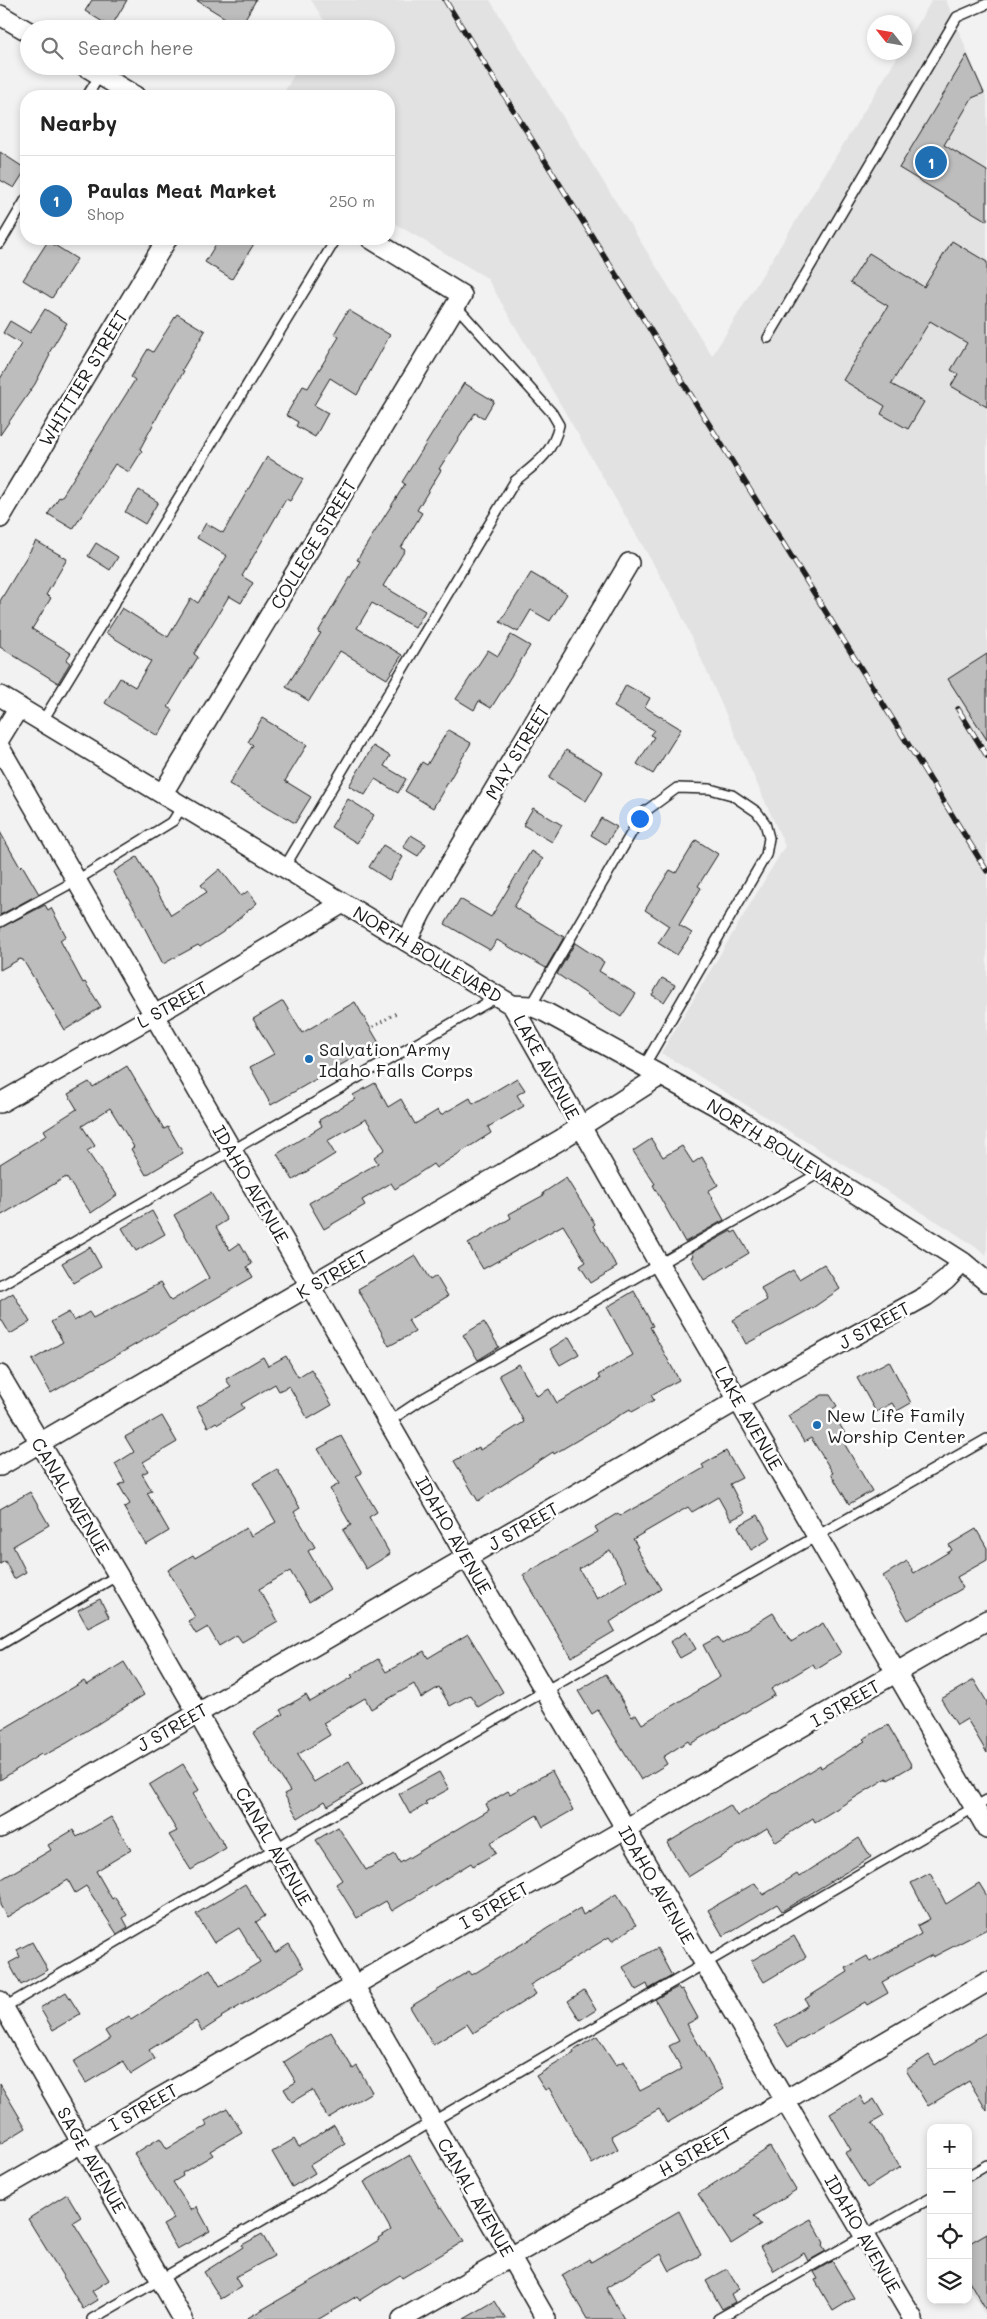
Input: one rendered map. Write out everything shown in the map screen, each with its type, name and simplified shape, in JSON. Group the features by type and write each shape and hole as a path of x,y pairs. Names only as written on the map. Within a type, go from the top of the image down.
{"street":[{"path":"0,15 20,27"},
{"path":"99,75 125,90"},
{"name":"WHITTIER STREET","path":"0,518 163,245"},
{"path":"381,245 459,300"},
{"name":"COLLEGE STREET","path":"163,794 459,300"},
{"name":"MAY STREET","path":"407,941 421,912 629,564"},
{"name":"NORTH BOULEVARD","path":"0,696 505,1001 531,1006 729,1114 822,1171 962,1262 987,1282"},
{"path":"0,738 18,707"},
{"name":"IDAHO AVENUE","path":"0,748 388,1422 703,1964 913,2319"},
{"name":"L STREET","path":"0,1103 343,903"},
{"name":"LAKE AVENUE","path":"505,1001 581,1128 896,1673 981,1804 987,1829"},
{"name":"K STREET","path":"0,1466 581,1128 660,1076"},
{"name":"J STREET","path":"0,1828 197,1712 468,1558 738,1400 926,1296 946,1280 962,1262"},
{"name":"CANAL AVENUE","path":"0,1375 197,1712 546,2319"},
{"name":"I STREET","path":"0,2190 987,1620"},
{"name":"H STREET","path":"402,2319 784,2101 987,1982"},
{"name":"SAGE AVENUE","path":"1,2006 82,2142 183,2319"}],"lane":[{"path":"768,338 957,16 987,4"},
{"path":"88,90 91,75"},
{"path":"0,243 20,209"},
{"path":"42,722 332,245"},
{"path":"284,868 515,481 544,458 556,440 559,425 552,413 459,300"},
{"path":"531,1006 644,813 677,788 710,789 732,795 757,812 765,823 769,838 766,855 644,1066"},
{"path":"0,922 76,880 173,821 182,805"},
{"path":"0,1286 232,1150 505,1001"},
{"path":"388,1422 424,1398 822,1171"},
{"path":"1,2006 276,1849 545,1690 987,1439"},
{"path":"0,1645 118,1576"},
{"path":"92,2319 981,1804"},
{"path":"972,2174 987,2165"},
{"path":"718,2319 927,2200"}],"path":[{"path":"373,1027 396,1013"}],"shaded area":[{"path":"311,0 490,0 712,356 896,60 912,60 912,33 932,0 946,0 987,99 987,1255 949,1229 661,1053 785,846 676,603 487,278 395,224 395,90 285,90 294,75 395,75 395,20 324,20"},
{"path":"987,2171 987,2313 985,2315 972,2294 972,2180"}],"building":[{"path":"92,0 127,0 115,20 100,20 85,11"},
{"path":"196,0 256,0 244,20 229,20"},
{"path":"967,55 984,93 972,98 944,145 987,171 987,221 899,168"},
{"path":"0,152 20,165 20,178 14,188 0,180"},
{"path":"952,241 987,262 987,407 951,386 958,374 951,370 967,343 930,321 891,384 924,402 908,429 881,414 885,406 843,380 888,306 850,283 869,253 924,287"},
{"path":"45,245 54,245 77,259 52,298 23,280"},
{"path":"215,245 253,245 232,279 205,262"},
{"path":"45,309 67,323 49,353 50,355 35,384 0,435 0,379 21,344 3,333 10,321 30,333"},
{"path":"348,310 390,335 357,395 330,378 314,405 328,413 315,437 296,426 298,422 286,415 303,386 308,388 339,337 334,334"},
{"path":"177,314 205,331 182,370 184,371 162,408 140,449 142,451 129,472 115,464 73,529 48,514 59,497 61,498 135,380 131,377 148,349 153,352"},
{"path":"464,383 494,401 484,418 475,413 439,469 441,470 417,510 422,513 401,548 405,550 383,586 425,611 415,628 372,603 357,628 402,655 387,679 340,651 309,701 286,687 321,633 318,632 360,561 357,560 405,484 402,482"},
{"path":"267,457 303,479 290,501 286,499 242,576 253,583 241,603 229,596 194,654 198,657 168,707 173,710 158,736 105,703 120,678 135,687 151,661 106,633 122,608 168,637 191,598 198,603 227,556 197,538 206,523 223,533"},
{"path":"139,490 158,502 145,524 125,512"},
{"path":"36,541 67,559 46,595 51,598 32,629 71,653 66,660 70,663 58,683 0,647 0,601"},
{"path":"96,543 118,557 110,570 88,556"},
{"path":"531,573 567,594 550,621 531,610 518,632 500,622"},
{"path":"511,635 530,646 491,708 479,701 474,710 456,699 488,650 498,656"},
{"path":"987,654 987,740 948,679"},
{"path":"626,685 650,698 645,707 681,729 653,774 637,764 654,737 650,735 654,730 614,707"},
{"path":"262,718 307,745 285,781 311,797 295,823 229,784 253,745 248,742"},
{"path":"448,730 471,743 433,808 405,791 422,762 427,765"},
{"path":"373,746 390,756 384,766 406,779 398,793 375,779 365,795 349,786"},
{"path":"566,750 603,772 586,801 549,778"},
{"path":"348,799 374,815 357,843 331,827"},
{"path":"533,808 562,825 552,842 523,825"},
{"path":"601,818 617,827 606,844 591,835"},
{"path":"0,832 20,867 22,865 39,894 0,915"},
{"path":"411,835 426,844 418,856 403,847"},
{"path":"696,840 718,854 698,886 701,888 679,925 692,933 677,955 658,943 669,926 645,910 670,870 676,873"},
{"path":"383,845 403,857 389,880 369,867"},
{"path":"531,851 543,859 514,907 564,937 546,968 497,940 490,950 445,924 460,899 491,917"},
{"path":"137,857 171,915 207,892 201,885 220,869 241,896 248,891 257,903 223,932 200,947 198,945 163,964 137,913 113,872"},
{"path":"45,905 48,910 51,908 66,936 60,940 83,983 85,982 101,1007 65,1030 23,960 20,959 0,970 0,928"},
{"path":"575,943 604,962 599,971 636,994 621,1017 557,974"},
{"path":"662,978 675,985 664,1002 652,995"},
{"name":"Salvation Army Idaho Falls Corps","path":"283,1001 302,1033 355,1002 379,1043 271,1105 250,1067 274,1054 253,1019"},
{"path":"127,1066 164,1129 168,1127 183,1153 146,1175 131,1149 134,1147 110,1108 82,1126 95,1146 87,1151 117,1195 91,1213 66,1177 0,1216 0,1164 47,1135 44,1130 77,1109 68,1094 89,1082 93,1087"},
{"path":"517,1078 525,1090 517,1095 524,1106 488,1127 491,1133 436,1168 433,1164 395,1189 391,1183 362,1200 365,1205 324,1229 309,1203 378,1163 374,1157 385,1149 366,1119 327,1141 335,1154 293,1180 277,1154 322,1126 319,1120 355,1099 353,1095 375,1083 388,1107 401,1099 415,1124 438,1110 441,1115 470,1098 473,1104"},
{"path":"651,1139 663,1157 682,1146 693,1163 702,1157 718,1185 708,1191 724,1220 685,1242 653,1185 655,1184 633,1151"},
{"path":"566,1178 595,1224 593,1226 617,1267 591,1283 580,1266 586,1262 563,1225 483,1269 468,1244 511,1218 509,1214 544,1195 543,1193"},
{"path":"211,1193 227,1220 216,1227 230,1250 240,1243 252,1264 247,1267 253,1277 51,1393 32,1360 63,1342 51,1322 69,1312 74,1321 89,1312 93,1318 160,1283 171,1301 209,1278 174,1215"},
{"path":"152,1211 165,1234 136,1251 122,1228"},
{"path":"731,1231 732,1233 736,1231 749,1253 704,1280 691,1257 693,1256 691,1253"},
{"path":"90,1247 101,1267 74,1283 62,1263"},
{"path":"415,1255 430,1280 436,1276 448,1296 408,1320 415,1332 389,1346 358,1289"},
{"path":"824,1264 840,1289 814,1307 746,1344 733,1320 767,1300 761,1288 793,1270 799,1279"},
{"path":"634,1291 653,1326 650,1327 679,1380 651,1395 654,1400 632,1412 630,1409 554,1454 553,1452 478,1501 454,1461 479,1447 480,1450 524,1422 499,1375 519,1364 537,1396 549,1389 557,1403 600,1379 598,1375 633,1355 607,1307"},
{"path":"13,1293 30,1322 10,1334 0,1317 0,1301"},
{"path":"484,1322 499,1347 478,1360 463,1335"},
{"path":"569,1337 579,1354 560,1365 550,1349"},
{"path":"286,1356 298,1377 311,1369 332,1405 308,1419 289,1386 279,1391 275,1384 241,1404 244,1408 218,1424 216,1422 208,1427 197,1407 231,1387 226,1379 263,1357 268,1366"},
{"path":"889,1361 911,1403 897,1411 892,1403 876,1412 857,1378"},
{"path":"822,1395 830,1395 837,1406 831,1410 846,1435 841,1438 872,1491 849,1504 831,1474 833,1473 811,1438 804,1442 788,1416"},
{"path":"162,1416 177,1442 143,1462 148,1471 142,1474 152,1491 147,1493 169,1531 146,1545 124,1508 130,1504 119,1485 125,1482 115,1464 134,1452 125,1437"},
{"path":"341,1436 362,1473 356,1476 377,1512 369,1517 390,1554 366,1569 343,1530 351,1525 330,1489 339,1484 318,1449"},
{"path":"726,1451 742,1478 730,1484 745,1513 731,1520 718,1497 692,1512 688,1507 633,1539 638,1547 636,1548 661,1589 610,1622 615,1631 571,1657 523,1575 598,1532 595,1527 618,1513 620,1516 704,1468 702,1465","holes":["610,1550 627,1580 597,1599 579,1569"]},
{"path":"277,1469 300,1508 294,1512 315,1547 308,1551 330,1589 309,1602 290,1571 259,1589 278,1621 242,1642 237,1635 219,1646 208,1627 196,1634 188,1621 195,1617 168,1570 193,1555 195,1558 246,1528 251,1536 276,1522 253,1483"},
{"path":"30,1492 49,1525 13,1546 26,1572 14,1579 5,1561 0,1564 0,1509"},
{"path":"758,1515 771,1538 751,1550 738,1526"},
{"path":"976,1529 987,1548 987,1560 957,1577 963,1588 908,1620 883,1576 907,1561 914,1573 952,1550 949,1545"},
{"path":"100,1599 109,1617 88,1628 78,1610"},
{"path":"773,1613 791,1642 823,1623 841,1653 816,1669 813,1664 771,1689 775,1695 690,1744 688,1741 663,1757 667,1764 641,1780 598,1710 592,1714 578,1691 606,1674 632,1717 636,1714 642,1724 720,1677 703,1645 718,1637 722,1644"},
{"path":"686,1632 696,1649 680,1658 670,1642"},
{"path":"468,1634 503,1692 478,1707 470,1695 450,1706 439,1687 421,1698 414,1684 371,1709 365,1698 323,1723 330,1735 297,1755 314,1782 349,1761 363,1785 328,1806 325,1801 298,1818 284,1794 290,1791 253,1733 283,1714 280,1710 306,1695 310,1702 353,1677 351,1675 378,1659 386,1672 424,1651 428,1658"},
{"path":"124,1662 144,1695 67,1743 43,1756 41,1754 0,1780 0,1731 84,1681 87,1685"},
{"path":"974,1680 987,1702 987,1753 967,1719 957,1725 941,1699"},
{"path":"888,1725 912,1766 888,1780 887,1778 815,1822 813,1818 776,1842 767,1828 688,1877 667,1843 730,1805 737,1816 820,1765 821,1768 865,1741 863,1739"},
{"path":"183,1764 199,1790 193,1794 226,1848 191,1870 169,1835 177,1831 149,1785"},
{"path":"552,1771 573,1810 543,1827 537,1815 490,1843 496,1853 473,1866 471,1863 392,1911 386,1901 357,1918 336,1884 342,1880 316,1840 338,1827 366,1870 395,1854 400,1863 489,1810 486,1804 508,1791 510,1794"},
{"path":"439,1772 449,1789 425,1802 427,1804 410,1814 399,1794"},
{"path":"111,1817 131,1850 96,1871 112,1899 115,1897 127,1915 123,1918 128,1927 117,1934 86,1886 75,1893 68,1880 7,1917 0,1905 0,1880 51,1850 48,1845 73,1830 77,1837"},
{"path":"859,1838 871,1857 782,1911 777,1904 723,1936 708,1910 755,1883 763,1895 797,1874 799,1877"},
{"path":"930,1873 946,1904 979,1883 987,1896 987,1929 933,1957 932,1955 882,1982 888,1993 867,2005 865,2002 788,2047 775,2026 808,2005 805,1999 848,1972 846,1968 867,1956 870,1962 921,1934 917,1926 930,1919 911,1883"},
{"path":"245,1884 265,1916 256,1922 275,1953 289,1944 304,1968 221,2017 202,2031 196,2021 149,2050 155,2059 131,2074 123,2061 86,2083 73,2062 110,2039 105,2031 129,2016 131,2020 210,1969 220,1986 260,1962 239,1928 214,1943 196,1914"},
{"path":"616,1894 636,1925 612,1941 609,1937 530,1985 536,1994 473,2033 467,2024 433,2045 410,2007 469,1971 472,1975 580,1908 583,1915"},
{"path":"794,1936 806,1957 764,1982 751,1961"},
{"path":"32,1942 48,1970 21,1985 9,1963 20,1957 17,1950"},
{"path":"657,1948 672,1976 649,1989 647,1984 636,1990 623,1967"},
{"path":"678,1987 680,1990 682,1989 698,2018 687,2024 724,2089 667,2123 659,2109 611,2136 618,2149 592,2164 549,2088 545,2090 536,2076 574,2053 573,2051 597,2036 616,2065 624,2061 640,2091 682,2069 669,2046 679,2041 655,1999"},
{"path":"584,1990 596,2010 580,2020 568,2001"},
{"path":"66,1992 80,2014 53,2030 40,2008"},
{"path":"331,2032 353,2069 357,2066 372,2092 328,2118 312,2090 292,2102 284,2089 296,2082 284,2062"},
{"path":"987,2032 987,2111 969,2081 928,2106 906,2070 929,2055 935,2065"},
{"path":"0,2084 26,2128 0,2144"},
{"path":"860,2096 865,2105 874,2099 884,2116 872,2123 900,2167 867,2188 845,2153 851,2150 830,2114"},
{"path":"227,2108 242,2132 210,2151 213,2155 182,2173 183,2176 173,2182 191,2210 197,2207 210,2231 177,2249 163,2225 174,2219 134,2154 160,2138 167,2149 207,2126 205,2121"},
{"path":"334,2125 345,2144 310,2165 315,2173 292,2187 272,2152 294,2139 299,2147"},
{"path":"770,2147 796,2190 754,2216 761,2225 731,2244 698,2194"},
{"path":"410,2155 440,2208 442,2207 464,2241 402,2278 400,2275 360,2300 357,2296 319,2319 246,2319 327,2272 379,2240 378,2238 391,2230 364,2182"},
{"path":"67,2194 81,2217 73,2222 109,2280 92,2291 98,2300 83,2309 28,2219"},
{"path":"679,2211 701,2255 670,2271 661,2254 606,2288 624,2319 587,2319 562,2275 589,2259 591,2262"},
{"path":"811,2219 824,2243 822,2245 826,2251 808,2261 804,2253 774,2271 760,2247"},
{"path":"987,2233 987,2312 972,2286 972,2242"},
{"path":"262,2234 274,2256 235,2277 241,2287 221,2299 204,2272 243,2247 242,2245"},
{"path":"832,2261 854,2298 833,2311 815,2280 818,2279 814,2272"},
{"path":"727,2269 739,2289 731,2294 735,2302 722,2309 706,2281"},
{"path":"495,2301 506,2319 464,2319"}],"railway":[{"path":"445,0 987,871"},
{"path":"958,709 987,756"}],"place":[{"name":"Paulas Meat Market","path":"931,162"},
{"name":"Salvation Army Idaho Falls Corps","path":"309,1059"},
{"name":"New Life Family Worship Center","path":"817,1425"}]}
